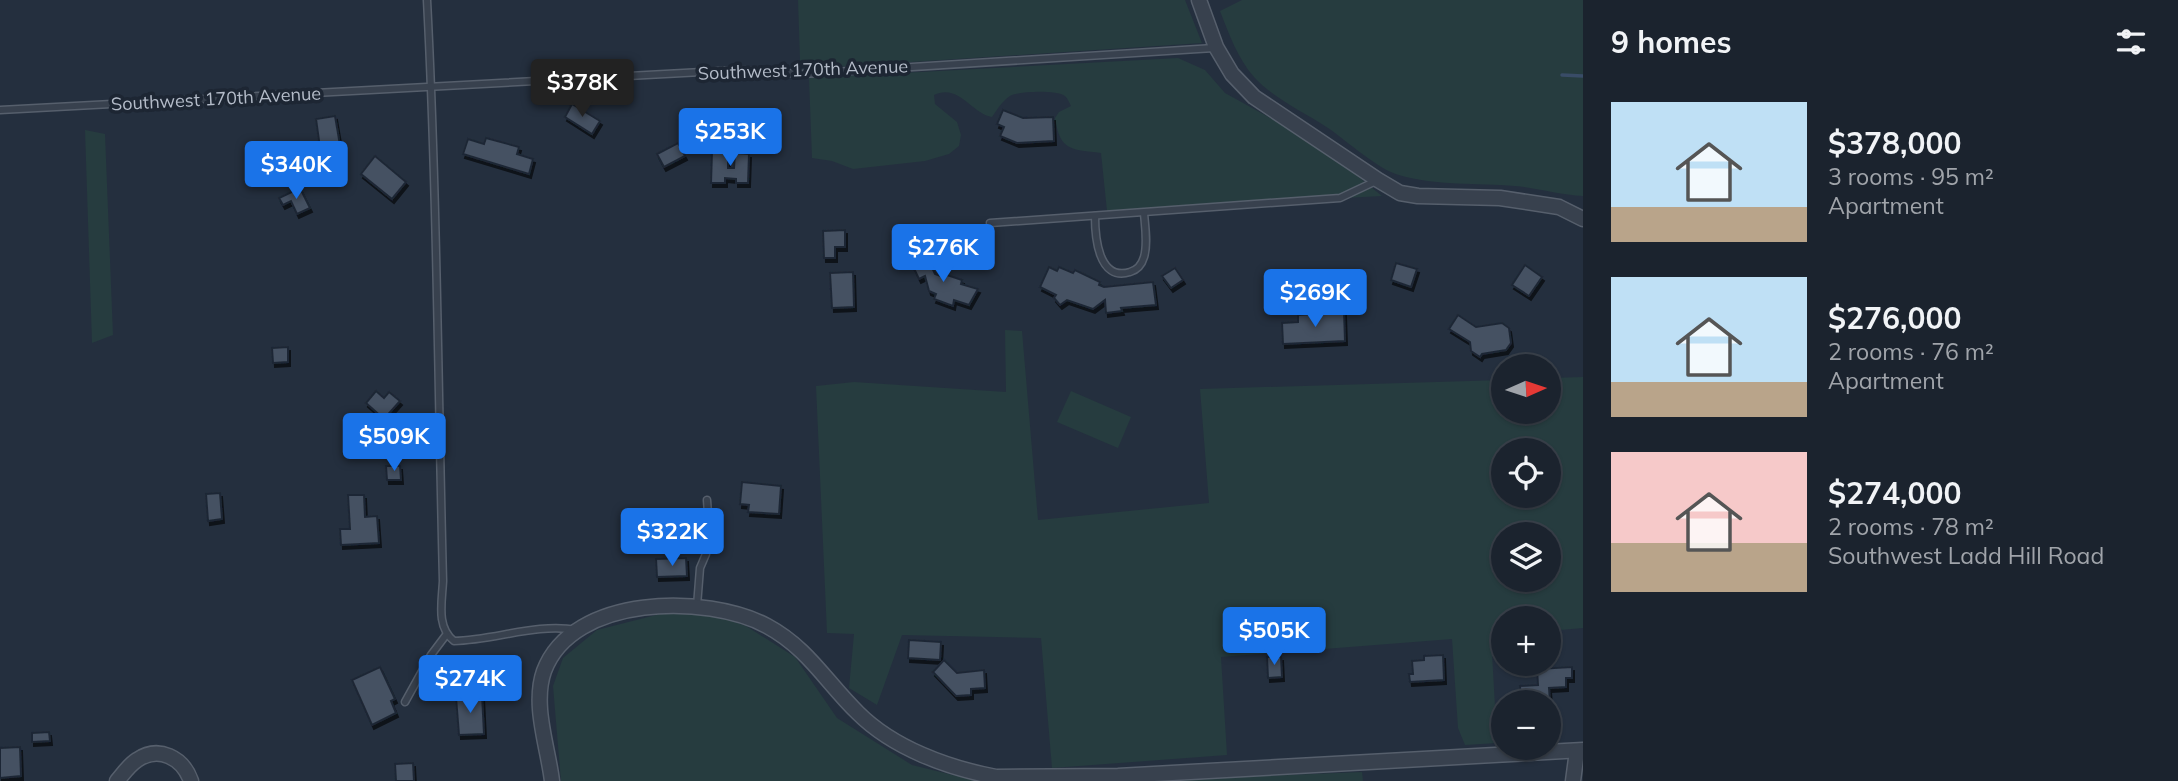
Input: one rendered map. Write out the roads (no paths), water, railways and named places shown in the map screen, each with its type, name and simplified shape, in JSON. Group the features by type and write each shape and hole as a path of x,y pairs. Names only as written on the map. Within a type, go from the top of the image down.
{"street":[{"path":"1199,0 1216,47 1232,74 1254,97 1378,180 1401,192 1418,196 1500,198 1559,207 1583,219"},
{"path":"552,781 542,717 543,676 553,654 579,630 594,621 618,613 661,607 698,606 729,611 757,621 790,640 807,654 858,713 887,737 941,761 996,777 1143,775 1580,751 1573,781"},
{"path":"117,781 138,759 160,753 179,761 191,781"}],"lane":[{"path":"428,0 443,568 442,624 446,635 454,641 471,641 556,626 579,630"},
{"name":"Southwest 170th Avenue","path":"0,110 739,70 802,74 1216,47"},
{"path":"990,223 1340,198 1378,180"},
{"path":"1095,216 1098,251 1105,264 1117,273 1127,273 1136,269 1143,261 1144,213"},
{"path":"698,606 701,568 706,554 709,528 706,500"},
{"path":"405,702 431,655 446,635"}],"waterway":[{"path":"1562,75 1583,76"}]}
